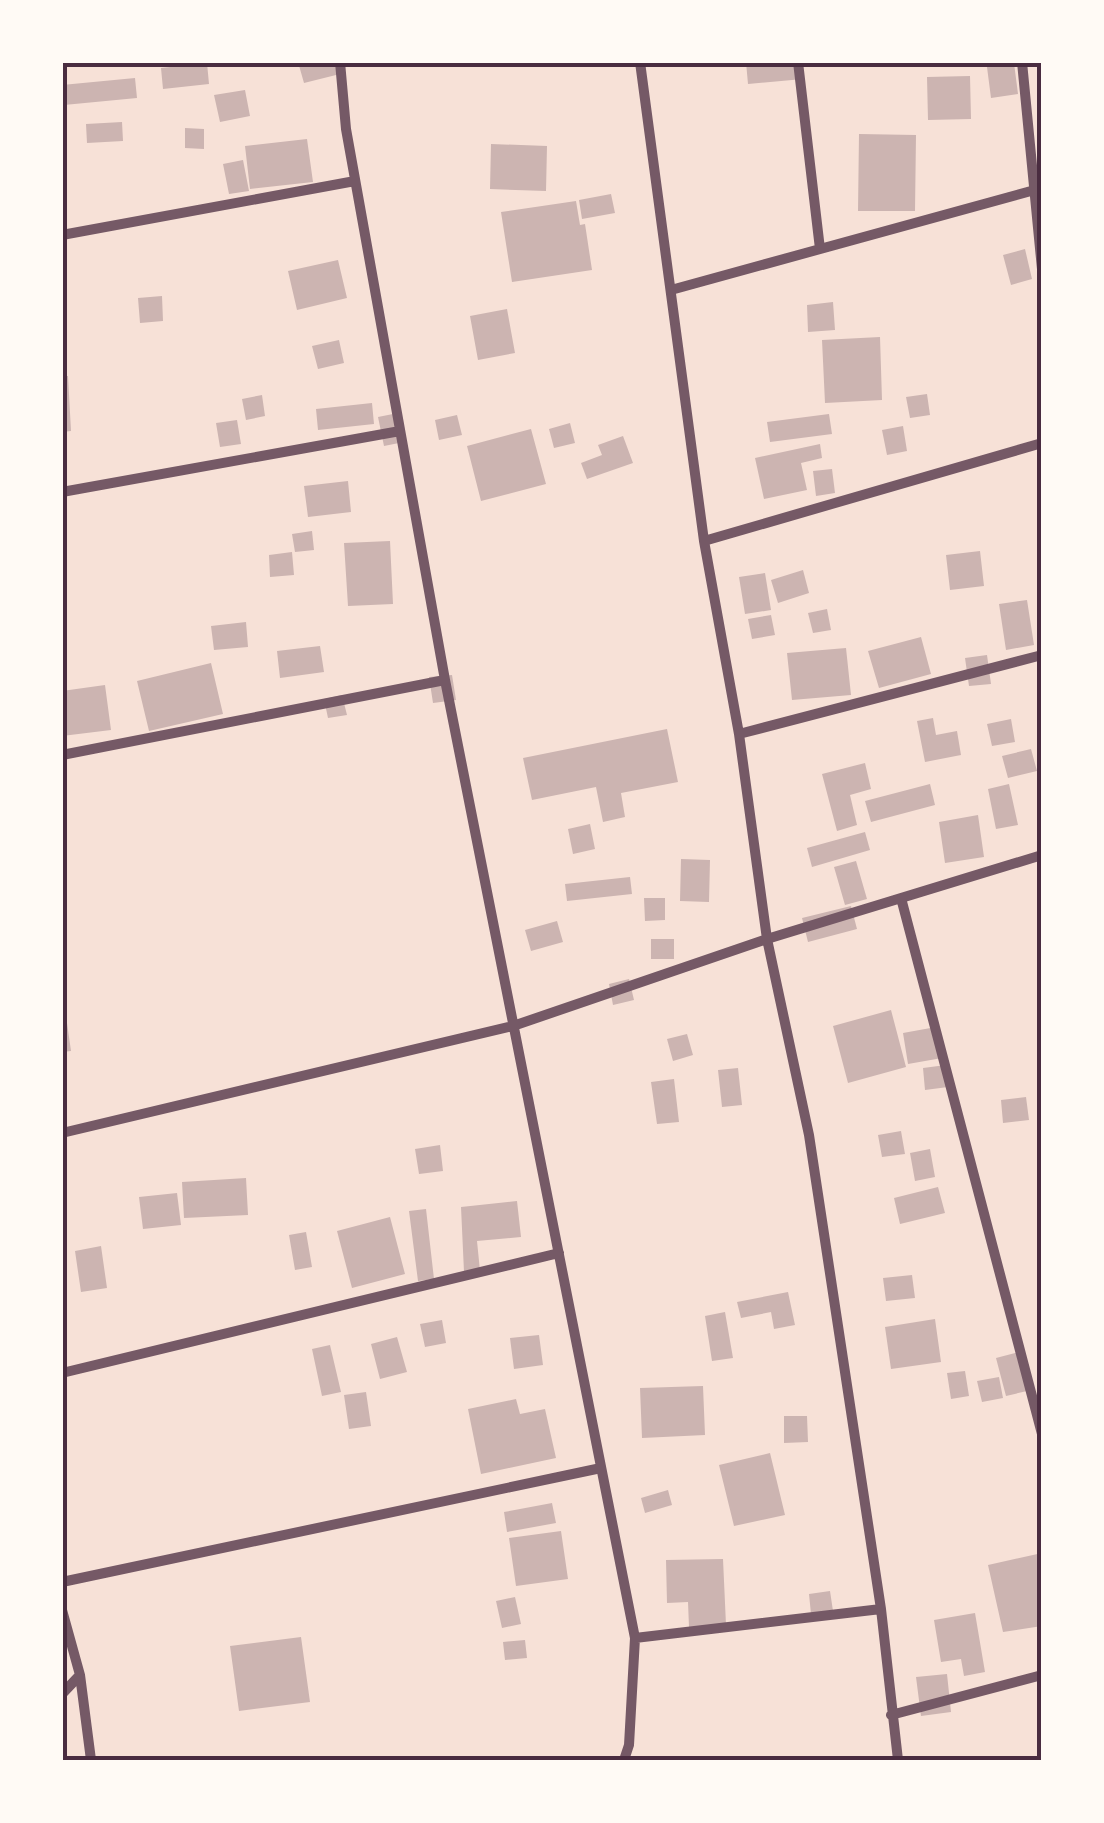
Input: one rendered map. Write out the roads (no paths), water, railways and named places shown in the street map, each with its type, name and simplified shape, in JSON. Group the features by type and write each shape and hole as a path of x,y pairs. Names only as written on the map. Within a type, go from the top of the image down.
{"street":[{"path":"340,62 346,129 445,680 635,1638 629,1746 624,1760"},
{"path":"640,62 683,404 739,734 767,939 809,1134 881,1609 898,1760"},
{"path":"798,62 820,249"},
{"path":"1022,62 1038,189 1042,269"},
{"path":"62,235 355,181"},
{"path":"671,290 1038,189"},
{"path":"62,492 400,431"},
{"path":"704,541 1042,443"},
{"path":"739,734 1042,655"},
{"path":"62,756 445,680"},
{"path":"62,1133 513,1026 767,939 1042,855"},
{"path":"902,898 1042,1434"},
{"path":"62,1374 559,1253"},
{"path":"62,1582 601,1468"},
{"path":"635,1638 881,1609"},
{"path":"62,1610 80,1674 90,1760"},
{"path":"62,1694 80,1674"},
{"path":"890,1715 1042,1676"}]}
